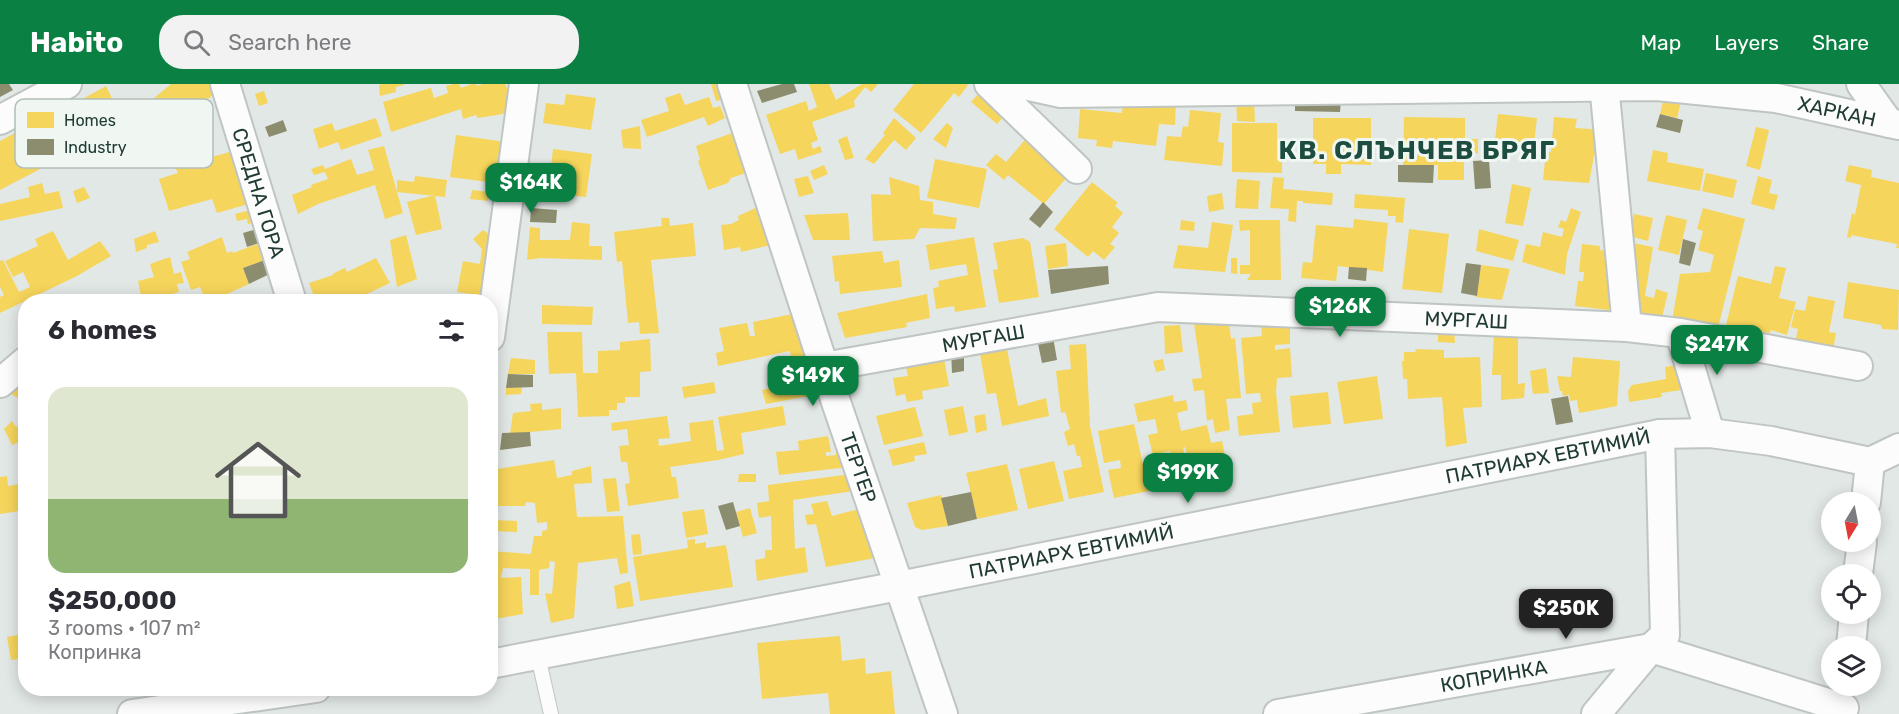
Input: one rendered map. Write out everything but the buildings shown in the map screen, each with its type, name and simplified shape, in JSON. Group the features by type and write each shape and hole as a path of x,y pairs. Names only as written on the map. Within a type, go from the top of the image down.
{"street":[{"path":"39,99 67,84"},
{"name":"СРЕДНА ГОРА","path":"225,84 290,294"},
{"path":"496,294 524,84"},
{"name":"ТЕРТЕР","path":"732,84 824,367 943,714"},
{"path":"989,84 1077,169"},
{"name":"ХАРКАН","path":"1020,84 1061,93 1657,86 1776,98 1894,124"},
{"path":"1861,84 1894,124"},
{"path":"1604,85 1627,327"},
{"path":"0,120 15,112"},
{"name":"МУРГАШ","path":"824,367 1158,306 1627,327 1680,333 1858,366"},
{"path":"1680,333 1710,433"},
{"path":"0,383 18,368"},
{"name":"ПАТРИАРХ ЕВТИМИЙ","path":"498,663 899,586 1660,434 1710,433 1771,441 1870,462"},
{"path":"1596,714 1651,648 1665,635 1660,434"},
{"path":"1867,492 1870,462 1899,448"},
{"name":"КОПРИНКА","path":"1278,714 1651,648 1845,702"},
{"path":"142,705 234,696"}],"lane":[{"path":"538,656 551,714"}],"district":[{"name":"КВ. СЛЪНЧЕВ БРЯГ","path":"1417,150"}]}
